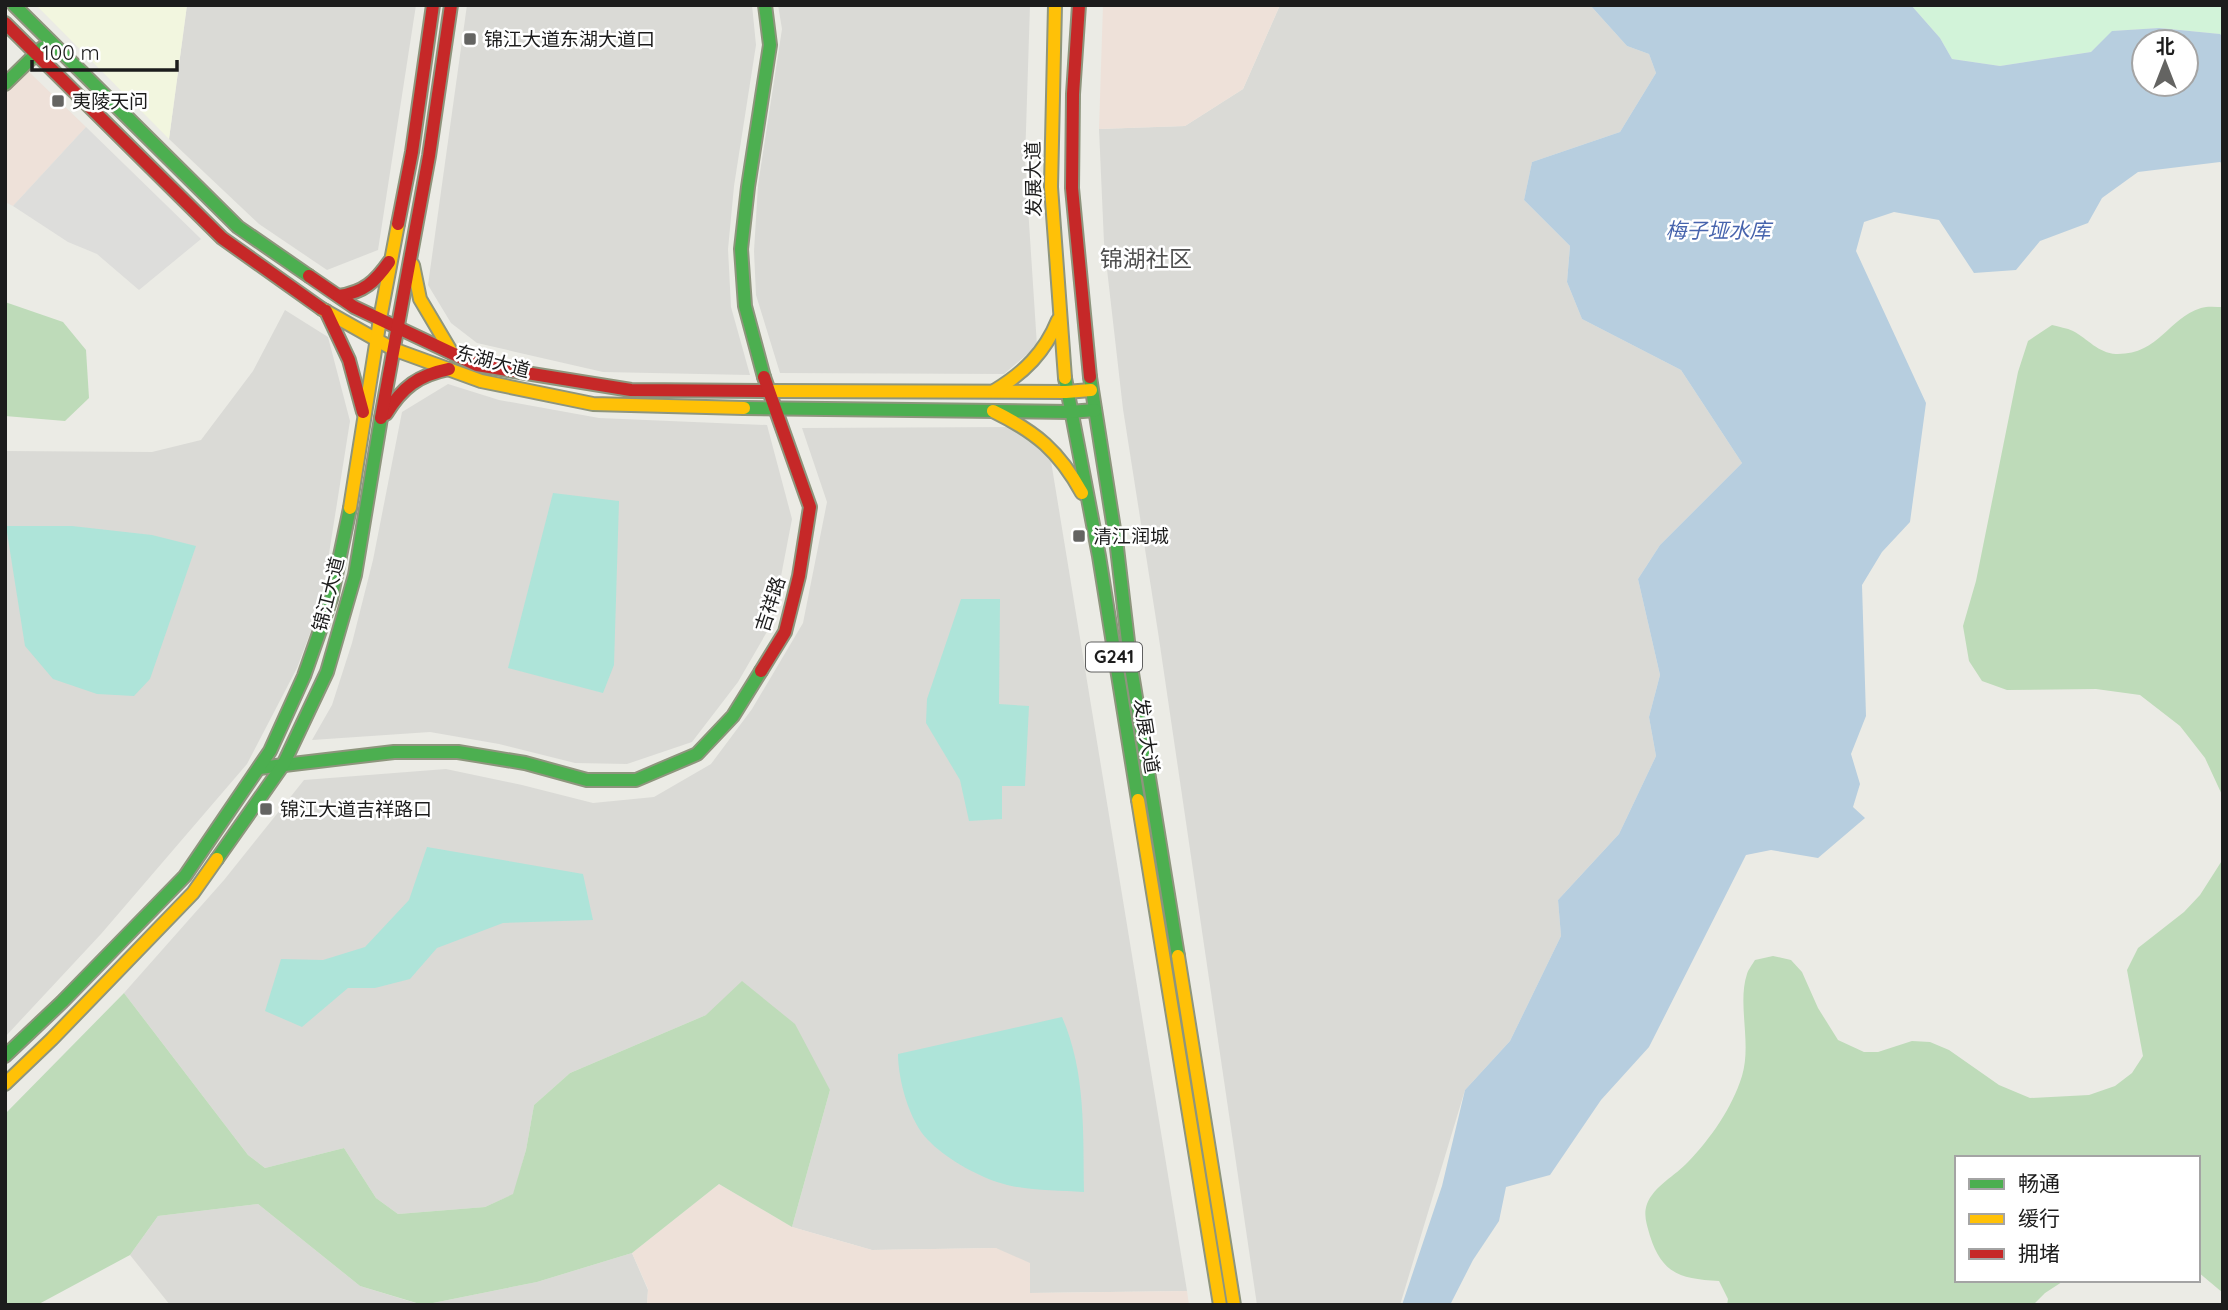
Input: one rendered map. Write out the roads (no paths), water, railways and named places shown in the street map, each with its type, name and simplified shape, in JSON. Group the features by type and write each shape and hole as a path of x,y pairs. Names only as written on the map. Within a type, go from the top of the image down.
{"main road":[{"name":"东湖大道","path":"14,5 238,228 339,296 380,319 477,365 631,390 1091,390"},
{"name":"锦江大道","path":"5,1056 62,1002 185,876 270,751 304,677 331,599 353,494 380,319 412,152 433,5"},
{"name":"锦江大道","path":"5,1084 52,1040 193,893 283,765 327,673 355,575 393,349 412,255 451,5"},
{"name":"吉祥路","path":"259,768 394,752 458,752 525,763 587,780 636,780 697,754 733,716 785,632 799,576 810,507 769,390 745,306 741,249 770,45 765,5"},
{"name":"发展大道","path":"1055,5 1051,187 1066,392 1099,556 1220,1305"},
{"name":"发展大道","path":"1079,5 1073,94 1072,188 1091,390 1117,548 1130,667 1234,1305"},
{"name":"东湖大道","path":"5,23 222,238 326,311 393,349 481,381 593,404 1070,412 1095,410"},
{"path":"5,84 49,40"},
{"path":"412,255 420,299 452,353"},
{"path":"339,296 358,294 375,282 393,256"},
{"path":"326,311 349,356 365,418"},
{"path":"994,391 1018,377 1033,364 1053,337 1059,316"},
{"path":"380,423 399,392 425,373 449,369"},
{"path":"993,411 1023,425 1048,442 1069,468 1088,505"}],"water":[{"name":"梅子垭水库","path":"1590,5 1911,5 1940,38 1952,59 2000,66 2091,52 2112,31 2130,30 2130,98 2200,98 2200,32 2220,34 2223,37 2223,164 2220,162 2138,172 2102,198 2088,223 2040,241 2016,270 1974,273 1939,220 1894,212 1864,222 1856,251 1926,403 1910,522 1882,552 1862,585 1866,716 1851,754 1860,784 1853,807 1865,818 1818,858 1771,850 1746,855 1649,1047 1601,1100 1550,1175 1506,1187 1499,1221 1473,1260 1450,1305 1402,1305 1442,1186 1465,1090 1510,1041 1561,936 1558,900 1619,834 1656,756 1649,717 1660,675 1638,579 1660,545 1742,463 1681,370 1582,319 1567,282 1570,246 1524,200 1532,162 1620,132 1656,73 1649,54 1627,46"}],"place":[{"name":"锦江大道东湖大道口","path":"470,39"},
{"name":"夷陵天问","path":"58,101"},
{"name":"清江润城","path":"1079,536"},
{"name":"锦江大道吉祥路口","path":"266,809"}],"district":[{"name":"锦湖社区","path":"1146,259"}]}
